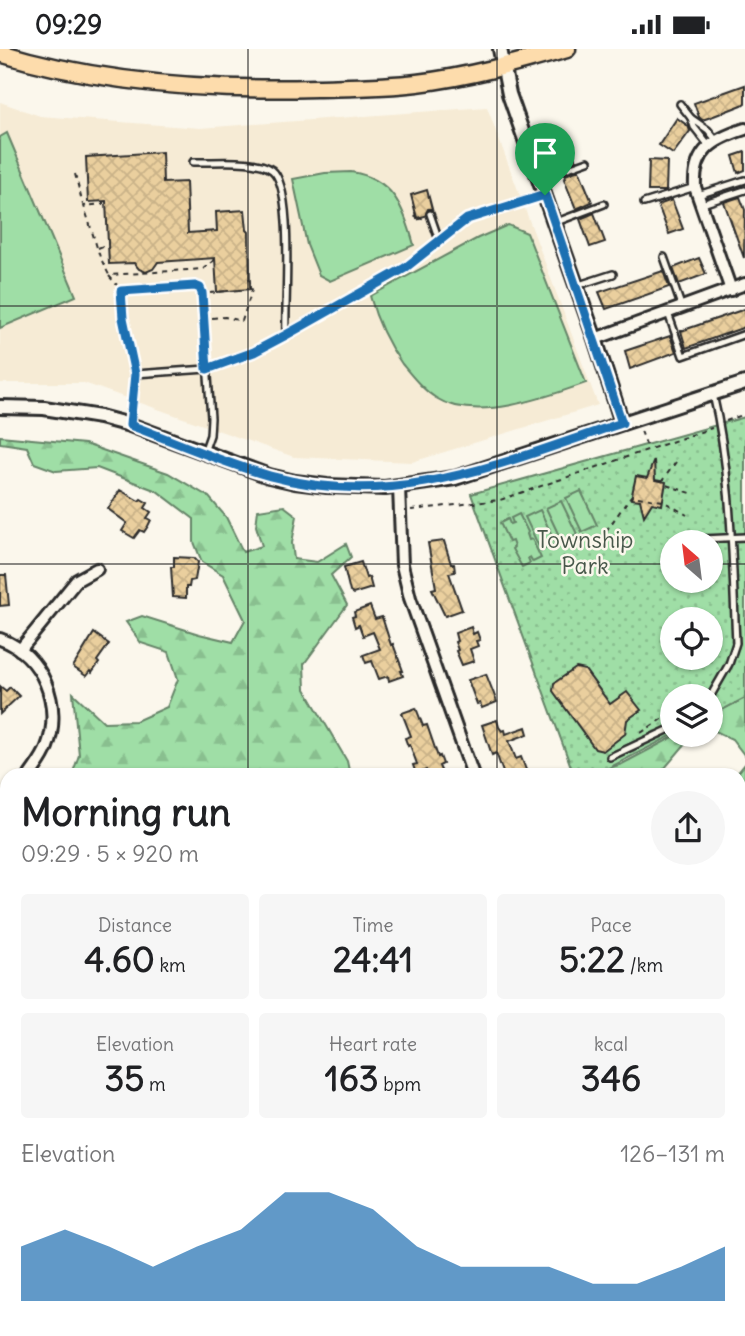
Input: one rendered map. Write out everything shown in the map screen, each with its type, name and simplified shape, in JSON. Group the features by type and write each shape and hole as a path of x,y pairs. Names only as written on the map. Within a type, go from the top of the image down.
{"main road":[{"path":"0,53 34,64 153,83 256,89 368,87 418,83 502,67 568,49"}],"street":[{"path":"500,49 502,67 622,423"},
{"path":"731,290 698,196 696,165 713,143 745,129"},
{"path":"595,339 745,285"},
{"path":"0,407 69,411 130,425 295,482 352,488 399,487 454,478 745,383"},
{"path":"399,487 402,565 410,598 471,768"},
{"path":"20,650 78,580 97,569"},
{"path":"0,639 20,650 40,673 50,696 50,735 47,748 34,768"}],"lane":[{"path":"680,104 691,118 708,130 713,143"},
{"path":"540,178 588,161"},
{"path":"193,162 257,163 272,169 279,177 285,206 286,335"},
{"path":"698,196 745,180"},
{"path":"644,202 745,190"},
{"path":"135,374 207,369 254,352 405,268 467,219 545,195"},
{"path":"554,223 604,204"},
{"path":"430,215 439,240"},
{"path":"664,257 682,308"},
{"path":"576,286 613,274"},
{"path":"130,425 135,374 123,318 121,291 195,286 200,288 202,293 211,427 204,452"},
{"path":"668,313 683,356 745,334"},
{"path":"713,394 720,423 730,499 736,643 729,664 717,684"},
{"path":"723,539 745,537"},
{"path":"610,757 660,733"}],"path":[{"path":"75,174 97,248 108,275 121,291"},
{"path":"84,206 103,204 103,201"},
{"path":"415,212 416,219 430,215"},
{"path":"97,248 108,244"},
{"path":"108,275 203,269 217,258"},
{"path":"204,319 225,317 242,321 252,290 249,279"},
{"path":"202,293 227,293 226,291"},
{"path":"400,512 500,500 716,427 745,414"},
{"path":"642,431 648,447 653,448"},
{"path":"676,462 662,481 666,485 694,494"},
{"path":"606,531 631,496 663,501 687,515"},
{"path":"639,734 660,720"}],"shaded area":[{"path":"0,102 40,116 200,128 487,107 598,405 412,462 294,457 84,383 0,383"}],"green space":[{"path":"7,133 76,296 0,328 0,137"},
{"path":"351,172 365,175 387,188 401,207 414,245 330,281 319,275 307,245 293,179 325,173"},
{"path":"508,225 527,233 586,383 511,405 470,408 452,405 427,391 402,364 383,332 370,296 478,238"},
{"name":"Township Park","path":"745,417 745,698 723,710 723,684 660,684 660,742 609,768 571,768 471,494"},
{"path":"0,436 85,444 168,473 209,497 226,517 243,552 262,546 256,526 258,510 284,506 297,516 292,543 294,559 317,562 346,544 351,557 331,575 347,605 304,664 305,689 348,768 74,768 79,755 73,693 104,722 136,721 167,707 178,679 169,652 141,643 126,622 142,616 233,642 245,620 223,575 202,562 194,542 194,519 157,491 97,468 56,471 34,463 27,447 0,443"},
{"path":"581,491 597,525 582,532 566,498"},
{"path":"561,501 577,534 562,542 546,508"},
{"path":"540,510 556,544 541,551 525,517"},
{"path":"519,514 529,540 532,539 541,558 533,562 530,557 530,563 522,567 512,549 512,541 509,542 500,523 508,519 510,524 513,523 511,518"},
{"path":"745,698 745,756 732,739 723,735 723,709"},
{"path":"660,744 660,747 683,747 665,768 609,768"}],"building":[{"path":"745,85 745,103 702,120 699,117 694,103"},
{"path":"677,118 688,126 690,131 673,154 659,145"},
{"path":"565,131 576,160 561,165 551,137"},
{"path":"162,152 163,183 186,182 188,233 217,231 216,212 245,210 249,232 250,289 217,292 215,258 158,262 153,269 146,272 134,263 109,264 106,201 88,202 86,157"},
{"path":"745,152 745,170 738,173 733,156"},
{"path":"649,160 667,161 666,191 648,191"},
{"path":"579,170 592,202 576,209 564,179 565,175"},
{"path":"427,190 432,209 428,209 425,216 417,218 411,195"},
{"path":"740,197 745,210 744,258 724,202"},
{"path":"672,200 683,229 669,234 658,205"},
{"path":"594,213 605,242 590,247 580,219"},
{"path":"699,258 706,274 679,284 673,268"},
{"path":"663,271 669,287 606,309 599,292"},
{"path":"745,309 745,327 686,348 681,331"},
{"path":"670,336 676,352 630,369 625,351"},
{"path":"654,460 655,480 666,482 662,505 652,503 644,516 640,500 631,499 636,476 647,478"},
{"path":"120,490 148,503 145,508 151,512 147,518 151,520 148,526 144,532 140,530 134,538 122,531 127,523 108,509"},
{"path":"444,541 451,564 454,564 455,572 449,573 462,610 445,616 432,589 436,588 428,543"},
{"path":"174,557 194,558 198,562 195,580 190,581 189,587 186,587 186,598 173,597 171,567 174,567"},
{"path":"361,562 372,588 353,594 350,592 344,567"},
{"path":"0,575 6,575 9,605 0,606"},
{"path":"370,606 375,619 382,617 403,676 389,681 388,676 379,679 372,661 366,663 363,655 380,649 373,632 363,636 359,625 355,627 352,617 355,616 354,612"},
{"path":"471,627 473,634 477,632 480,640 476,641 478,646 470,649 474,661 462,665 456,651 455,633"},
{"path":"94,633 109,644 92,673 90,671 86,676 73,667"},
{"path":"576,668 585,670 610,704 627,692 641,710 627,720 625,734 603,751 595,749 553,691 554,683"},
{"path":"486,674 497,702 482,708 480,703 477,704 468,680"},
{"path":"0,686 6,691 10,687 19,696 0,714"},
{"path":"416,708 423,726 427,725 438,757 440,756 443,764 440,768 414,768 413,765 417,764 405,738 411,736 402,713"},
{"path":"497,720 499,727 502,731 505,730 506,734 526,727 528,734 509,741 516,759 521,757 525,768 501,768 496,753 492,755 482,725"}],"route":[{"path":"545,195 622,423 454,478 385,488 352,488 295,482 130,425 135,374 123,318 121,291 195,286 200,288 207,369 254,352 405,268 467,219 545,195"}]}
